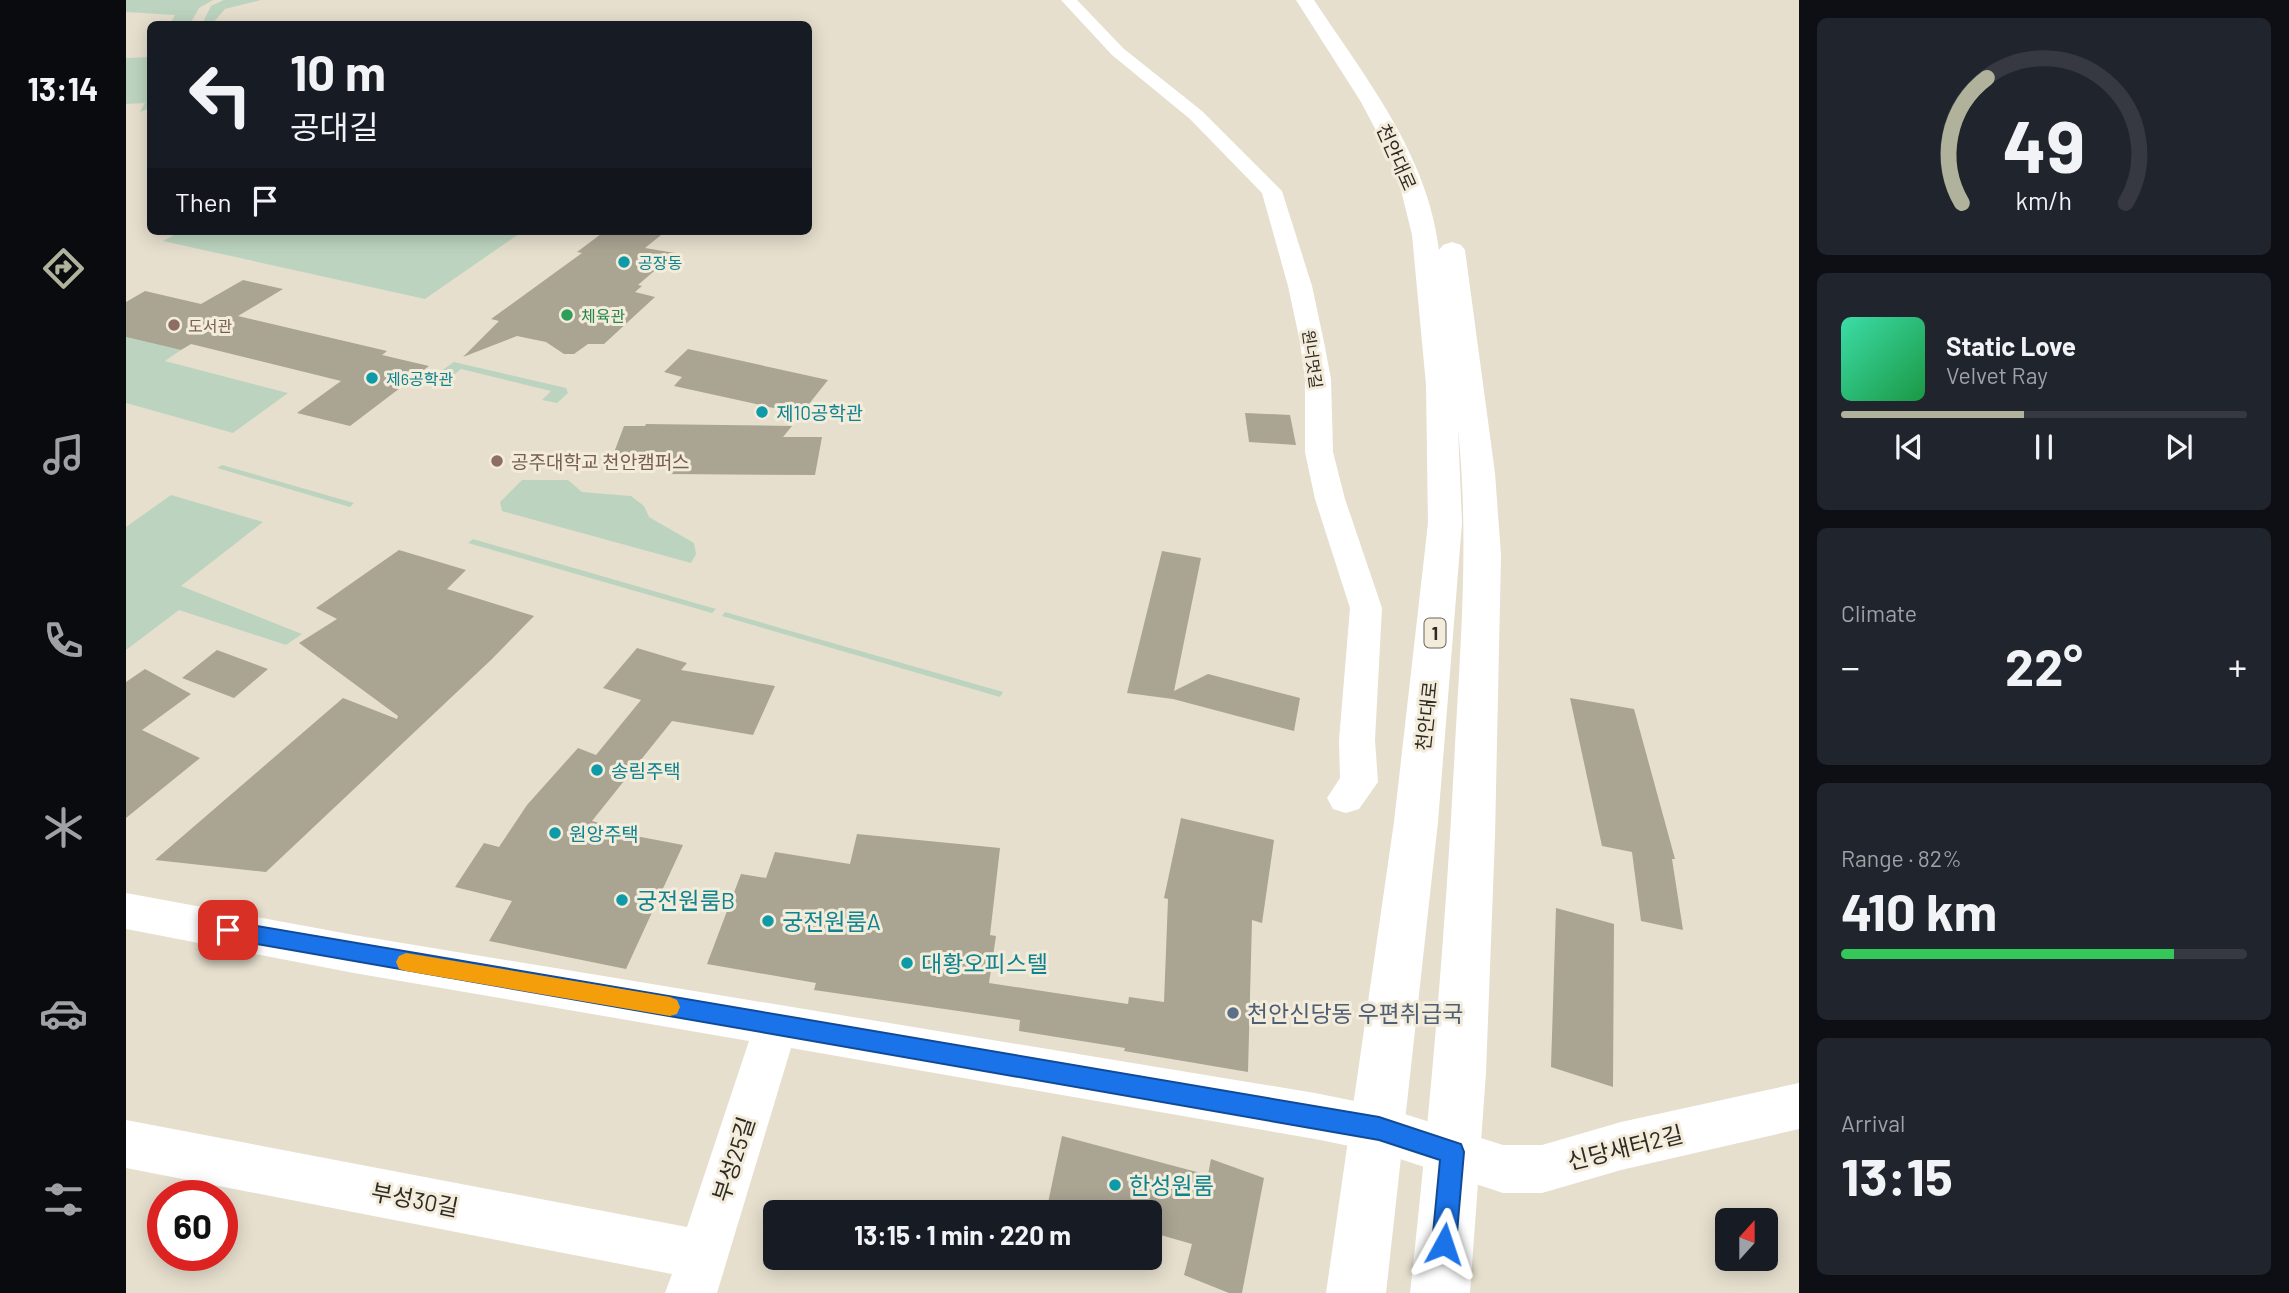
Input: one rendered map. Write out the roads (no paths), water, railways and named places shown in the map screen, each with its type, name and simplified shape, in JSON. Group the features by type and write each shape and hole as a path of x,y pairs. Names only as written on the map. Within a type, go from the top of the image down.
{"main road":[{"name":"천안대로","path":"1306,0 1371,102 1401,157 1413,190 1425,235 1441,385 1446,523 1416,822 1356,1293"},
{"name":"천안대로","path":"1326,0 1408,128 1438,191 1454,258 1479,473 1483,555 1474,823 1460,1073 1440,1293"}],"street":[{"name":"원너멋길","path":"1069,0 1118,52 1196,115 1272,191 1300,286 1312,342 1318,379 1319,452 1330,499 1366,608 1357,740 1359,782 1346,798"},
{"name":"신당새터2길","path":"126,911 355,954 1379,1129 1503,1169 1542,1169 1621,1146 1799,1106"},
{"name":"부성25길","path":"697,1274 776,1025"},
{"name":"부성30길","path":"126,1144 697,1274"}],"place":[{"name":"공장동","path":"624,262"},
{"name":"체육관","path":"567,315"},
{"name":"도서관","path":"174,325"},
{"name":"제6공학관","path":"372,378"},
{"name":"제10공학관","path":"762,412"},
{"name":"공주대학교 천안캠퍼스","path":"497,461"},
{"name":"송림주택","path":"597,770"},
{"name":"원앙주택","path":"555,833"},
{"name":"궁전원룸B","path":"622,900"},
{"name":"궁전원룸A","path":"768,921"},
{"name":"대황오피스텔","path":"907,963"},
{"name":"천안신당동 우편취급국","path":"1233,1013"},
{"name":"한성원룸","path":"1115,1185"}]}
